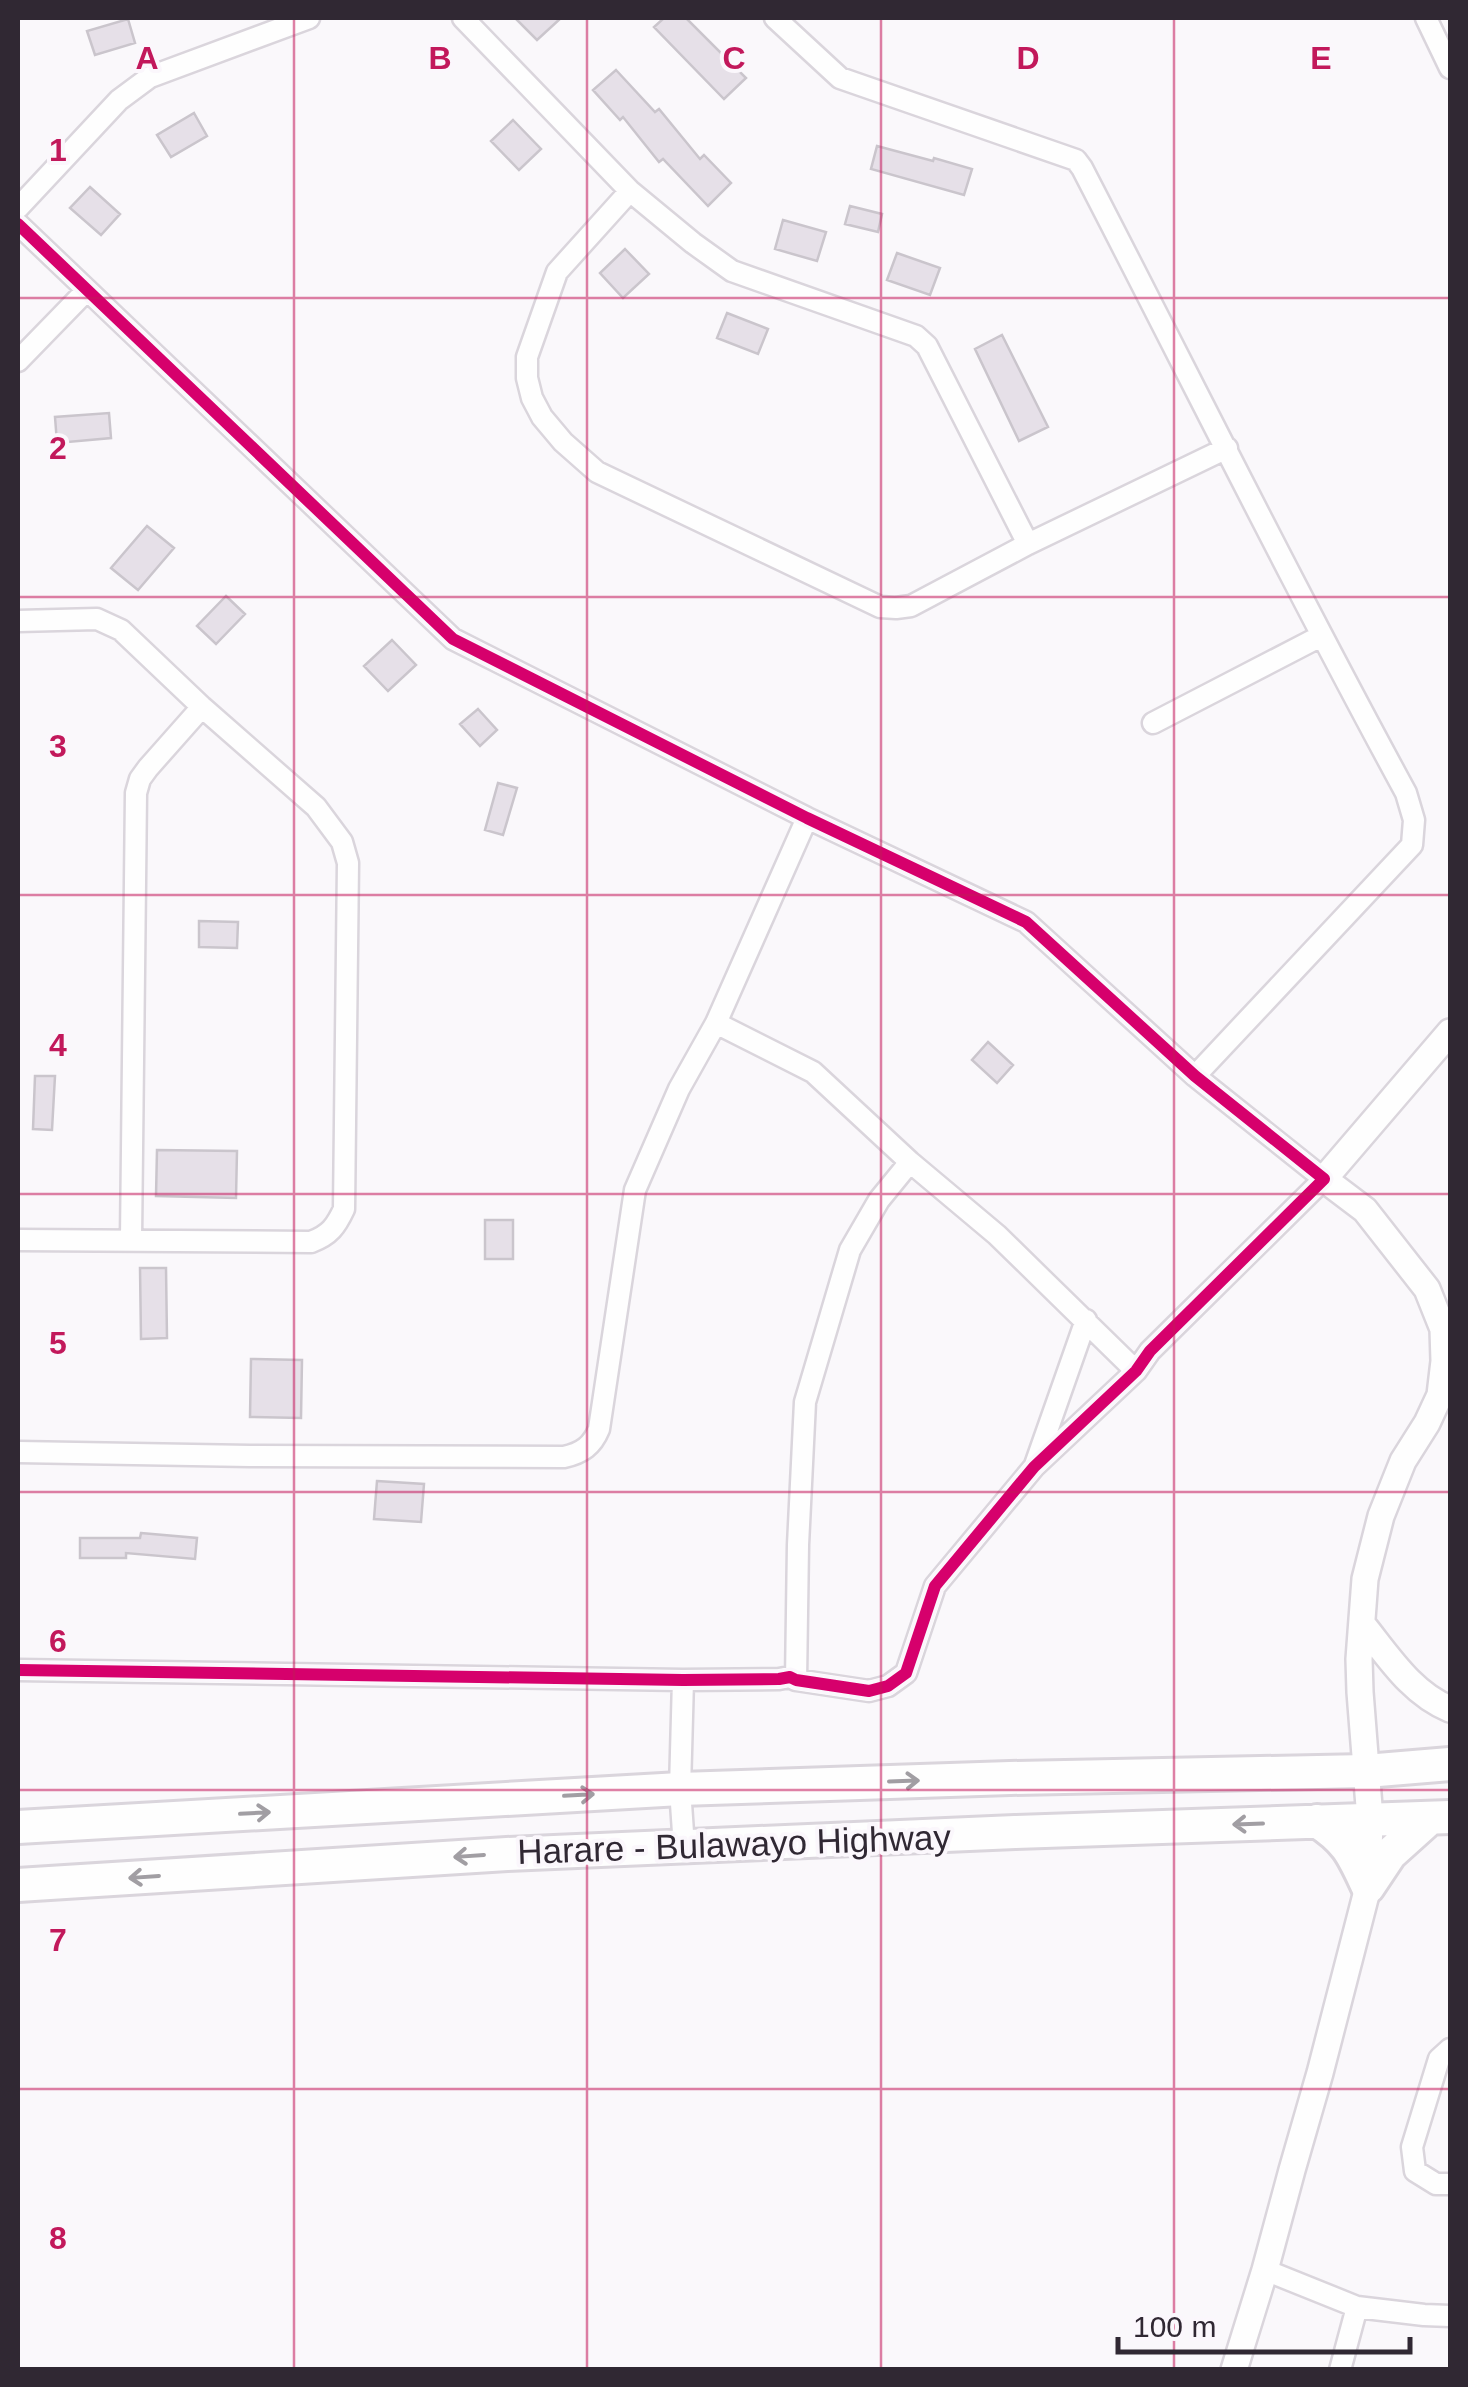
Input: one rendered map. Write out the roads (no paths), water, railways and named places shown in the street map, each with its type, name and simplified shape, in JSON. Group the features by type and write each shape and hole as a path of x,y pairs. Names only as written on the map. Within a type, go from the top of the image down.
{"highway":[{"name":"Harare - Bulawayo Highway","path":"18,1827 680,1789 1366,1771 1450,1764"},
{"name":"Harare - Bulawayo Highway","path":"18,1885 506,1854 1440,1818"},
{"path":"1368,1887 1390,1854 1440,1818"},
{"path":"1317,1821 1338,1834 1368,1887"}],"street":[{"path":"18,208 119,100 150,77 309,18"},
{"path":"462,18 630,190 732,271 922,340 1028,544"},
{"path":"775,18 840,78 1076,160 1406,793 1414,820 1412,845 1196,1076"},
{"path":"1426,18 1450,68"},
{"path":"630,190 557,272 527,358 532,398 542,417 597,472 880,607 911,606 1028,544 1227,448"},
{"path":"18,224 453,639 806,818 1026,922 1196,1076 1366,1210 1427,1290 1442,1329 1440,1394 1381,1516 1365,1579 1359,1660 1370,1820 1368,1887 1266,2270 1234,2370"},
{"path":"18,360 87,290"},
{"path":"18,621 97,619 120,630 316,806 342,842 348,863 344,1208 336,1226 327,1236 311,1242 18,1240"},
{"path":"1153,723 1321,636"},
{"path":"131,1239 136,792 148,768 202,707"},
{"path":"18,1452 564,1457 588,1447 599,1429 635,1190 679,1089 716,1023 806,818"},
{"path":"716,1023 813,1072 910,1162 998,1235 1136,1371"},
{"path":"18,1670 683,1680 790,1677 869,1691 888,1686 906,1673 935,1586 1034,1467 1136,1371 1150,1352 1324,1180 1450,1032"},
{"path":"796,1680 805,1402 850,1250 879,1200 910,1162"},
{"path":"1034,1467 1086,1320"},
{"path":"1363,1625 1408,1680 1450,1709"},
{"path":"683,1680 680,1789 684,1847"},
{"path":"1450,2049 1438,2059 1412,2147 1414,2170 1436,2184 1450,2184"},
{"path":"1266,2270 1357,2307 1450,2316"},
{"path":"1340,2370 1357,2307"}]}
